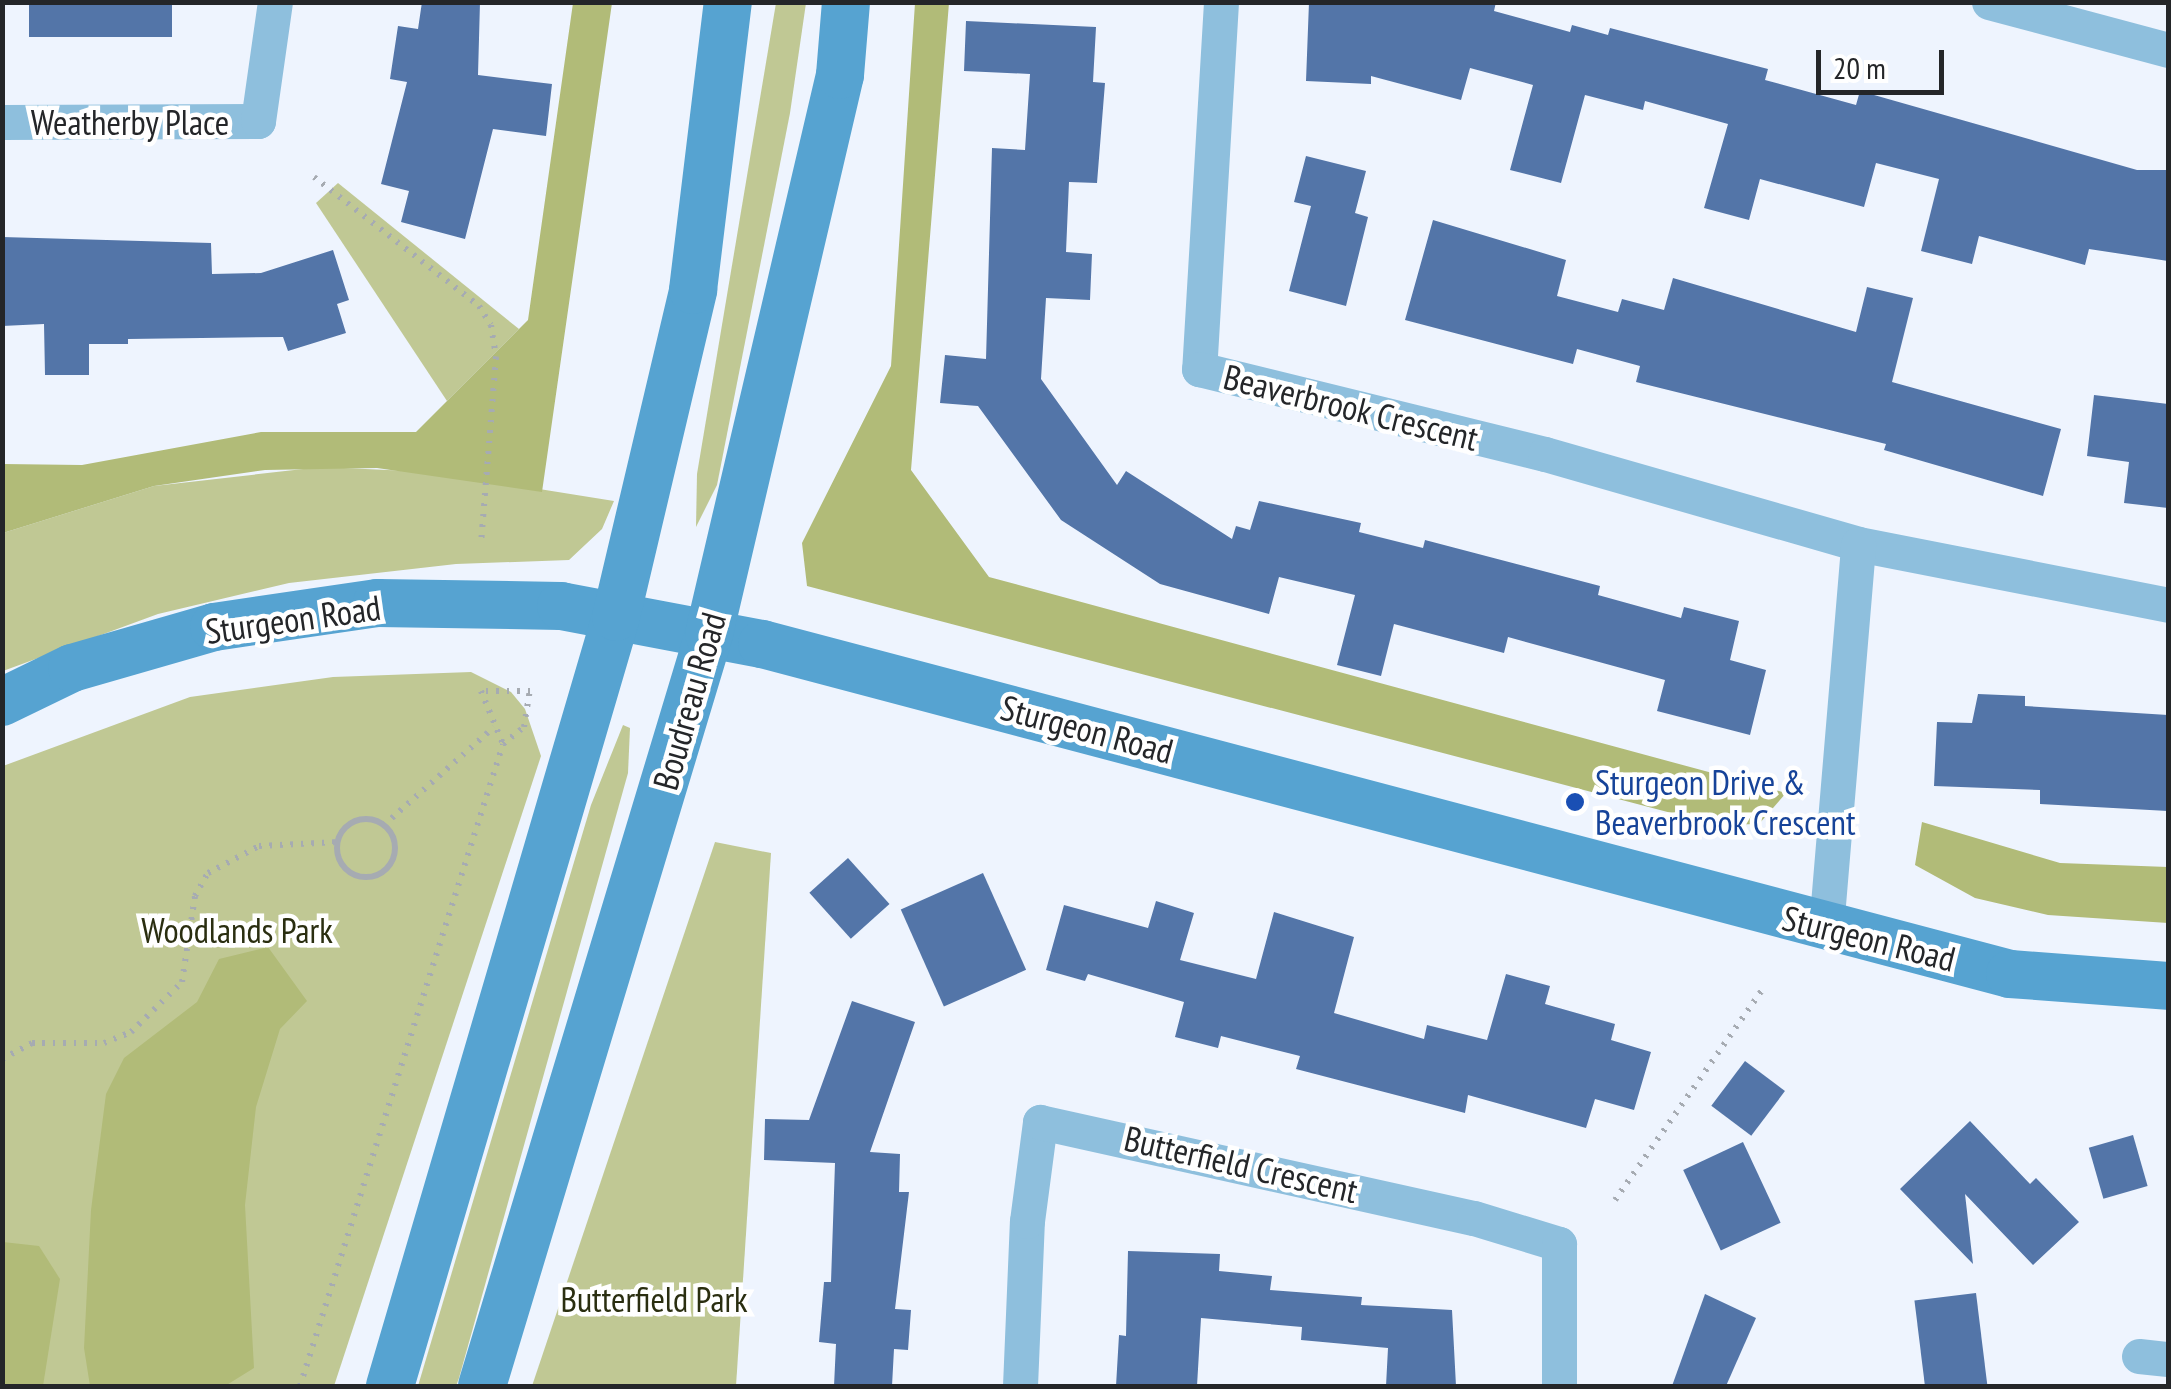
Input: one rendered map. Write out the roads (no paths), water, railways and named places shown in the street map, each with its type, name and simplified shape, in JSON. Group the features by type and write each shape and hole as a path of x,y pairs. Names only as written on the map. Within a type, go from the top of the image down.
{"main road":[{"path":"390,1386 616,616 693,290 728,2"},
{"name":"Boudreau Road","path":"482,1386 709,634 840,75 846,2"},
{"name":"Sturgeon Road","path":"2,702 72,668 214,627 377,604 561,606 709,634 953,693 2010,974 2168,986"}],"street":[{"name":"Weatherby Place","path":"2,122 258,121 276,2"},
{"name":"Beaverbrook Crescent","path":"1221,2 1198,369 1545,454 1858,544 2168,605"},
{"path":"1989,2 2168,50"},
{"path":"1826,928 1858,544"},
{"name":"Butterfield Crescent","path":"1020,1386 1027,1221 1040,1122 1360,1191 1559,1244 1558,1386"}],"place":[{"name":"Sturgeon Drive & Beaverbrook Crescent","path":"1575,802"}],"park label":[{"name":"Woodlands Park","path":"237,930"},
{"name":"Butterfield Park","path":"654,1299"}]}
